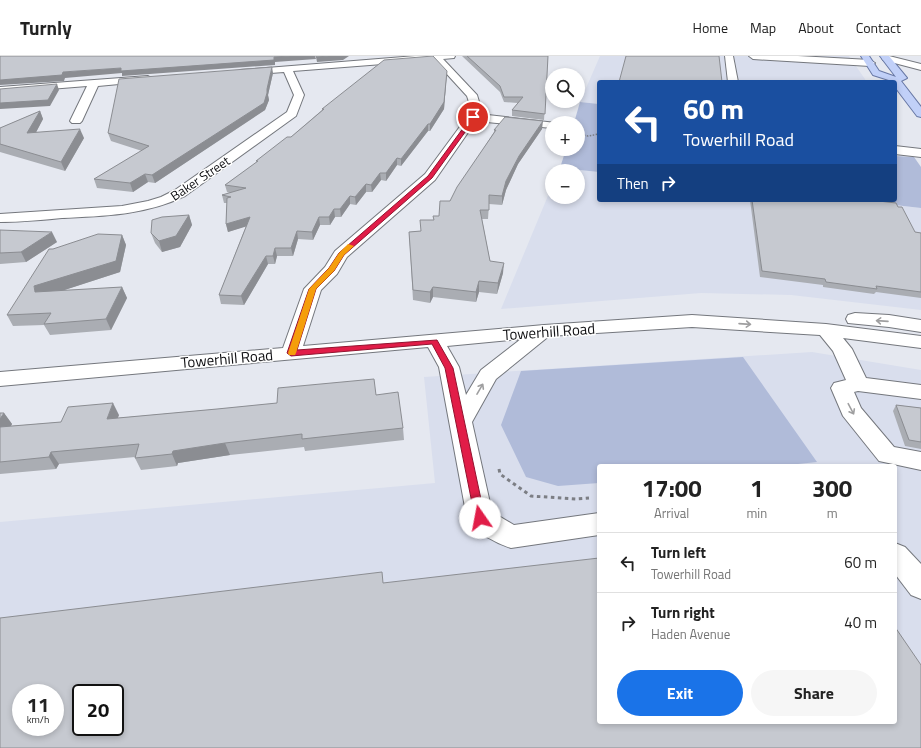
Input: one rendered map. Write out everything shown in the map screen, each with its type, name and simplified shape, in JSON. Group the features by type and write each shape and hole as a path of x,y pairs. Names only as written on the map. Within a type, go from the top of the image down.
{"main road":[{"path":"885,57 921,114"},
{"path":"868,59 876,72 896,75"}],"street":[{"path":"233,73 451,56"},
{"path":"729,56 733,80"},
{"path":"753,56 868,59"},
{"path":"291,353 313,289 331,270 341,254 430,177 473,117 476,105 472,95 436,57"},
{"path":"885,57 921,68"},
{"path":"896,75 921,68"},
{"name":"Baker Street","path":"0,218 99,212 150,206 168,200 292,114 299,95 287,69"},
{"path":"0,90 156,79"},
{"path":"76,120 94,84"},
{"path":"473,117 545,123"},
{"path":"897,150 921,153"},
{"name":"Towerhill Road","path":"692,321 708,312 725,310 889,321 921,326"},
{"name":"Towerhill Road","path":"0,379 291,353 435,342 544,331 692,321 826,330 921,342"},
{"path":"826,330 842,349 858,384"},
{"path":"460,423 488,376 502,363 544,331"},
{"path":"435,342 449,368 480,518 511,537 597,524"},
{"path":"921,392 858,384 842,388 851,411 888,455 921,461"}],"path":[{"path":"585,135 597,134"},
{"path":"499,467 500,474 531,496 576,499 594,498"}],"shaded area":[{"path":"600,56 849,56 866,80 597,80 597,104 585,103 585,90"},
{"path":"585,103 597,104 597,172 585,171 585,164 561,164 564,156 585,156 585,116 576,116 578,108 585,108"},
{"path":"897,156 914,157 921,167 921,208 868,202 897,202"},
{"path":"585,171 597,172 597,202 868,202 921,208 921,310 791,295 701,293 501,309 545,203 585,204"},
{"path":"812,352 921,370 921,748 0,748 0,522 435,483 424,377"},
{"path":"743,357 817,462 798,464 597,464 597,483 558,486 526,477 501,425 521,371"}],"building":[{"path":"0,56 290,56 274,57 274,60 121,71 121,68 63,72 62,75 0,80"},
{"path":"433,56 447,71 444,102 430,124 428,124 401,159 397,158 386,173 380,173 371,185 366,184 355,197 350,196 340,209 334,209 329,217 319,217 312,232 297,231 291,248 275,248 273,256 266,256 241,296 219,295 250,217 226,224 227,198 231,197 222,195 246,188 225,185 258,161 256,161 287,137 291,137 324,109 322,109 384,60"},
{"path":"467,56 548,56 547,68 545,68 545,114 512,110 523,97 504,97 500,86"},
{"path":"626,56 719,56 722,80 620,80"},
{"path":"272,67 264,103 152,175 145,174 130,183 94,179 149,146 108,133 119,79"},
{"path":"57,84 48,100 0,103 0,89"},
{"path":"40,111 27,133 80,129 61,162 0,144 0,128"},
{"path":"505,117 543,121 519,156 506,181 502,196 489,195 489,210 480,210 490,261 504,263 498,283 479,281 476,292 433,287 430,292 413,290 409,232 421,231 420,220 434,220 433,216 439,216 440,201 450,201 457,187 496,130 494,130"},
{"path":"752,202 896,203 898,207 902,207 915,232 921,233 921,292 876,286 877,289 826,282 825,279 762,271"},
{"path":"189,215 176,236 159,241 151,233 152,220 162,217"},
{"path":"0,230 52,232 21,252 0,253"},
{"path":"98,234 122,235 116,261 34,286 35,292 122,287 106,319 44,324 51,313 7,315 49,249"},
{"path":"374,379 376,395 398,392 403,428 302,439 302,434 225,443 173,451 172,454 135,458 139,444 51,452 49,457 0,462 0,427 61,422 68,407 113,403 107,419 217,409 277,403 278,388"},
{"path":"896,405 921,408 921,442 909,440"},
{"path":"0,413 4,413 0,419"},
{"path":"597,558 597,724 897,724 897,630 921,665 921,748 0,748 0,618 382,572 383,583"}],"slow traffic":[{"path":"292,353 313,289 331,270 341,254 351,246"}],"route":[{"path":"473,117 430,177 341,254 331,270 313,289 291,353 435,342 449,368 480,518"}]}
